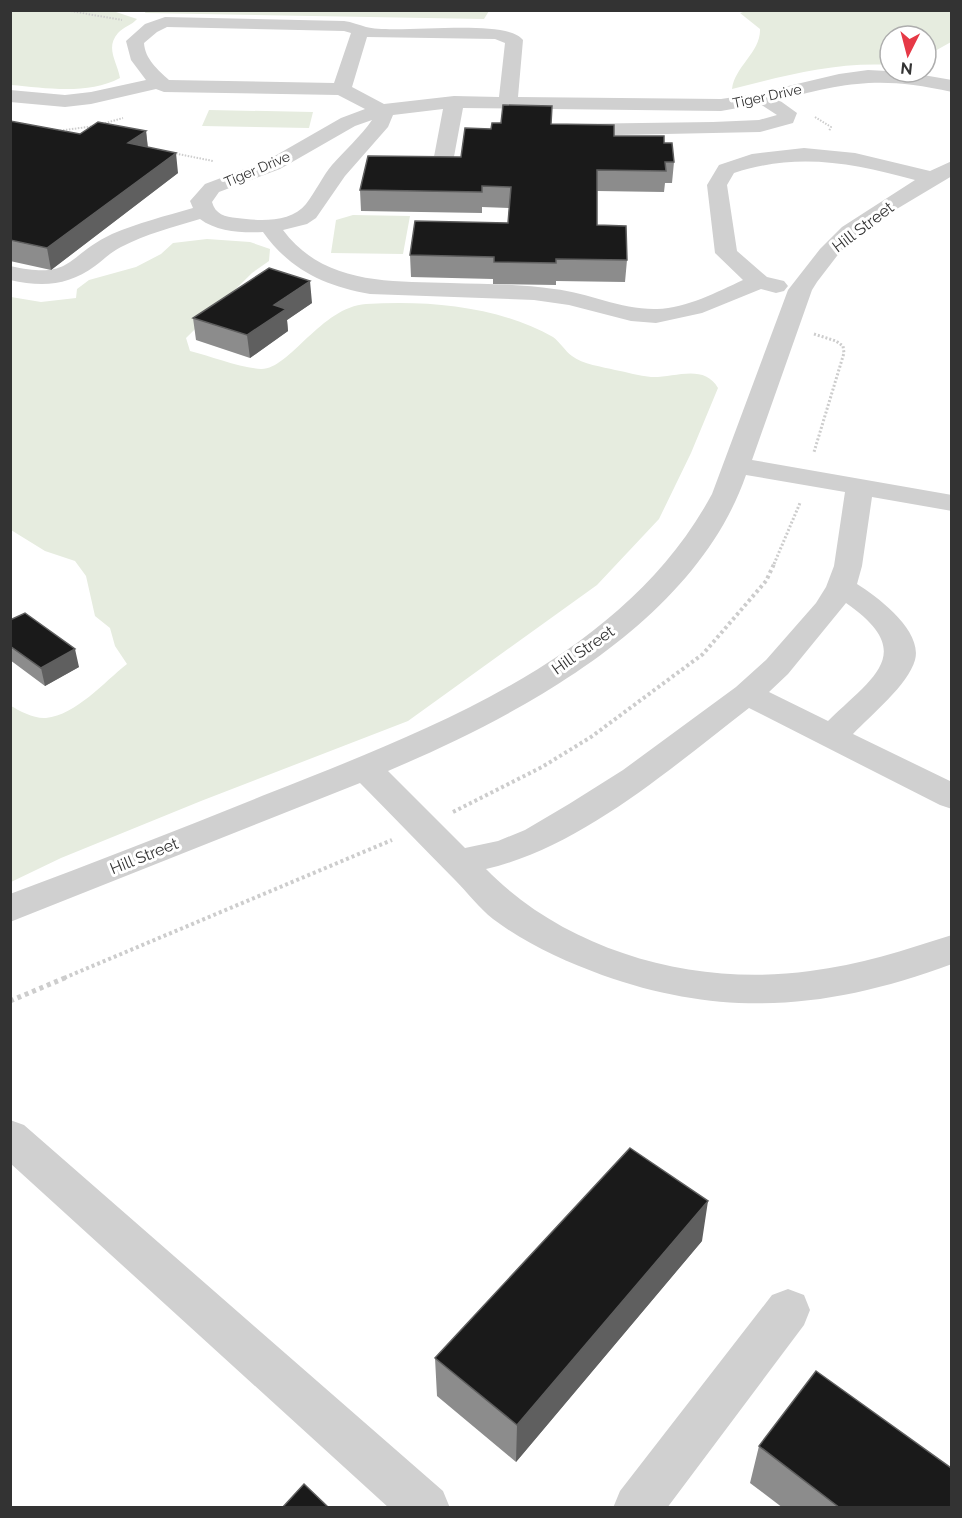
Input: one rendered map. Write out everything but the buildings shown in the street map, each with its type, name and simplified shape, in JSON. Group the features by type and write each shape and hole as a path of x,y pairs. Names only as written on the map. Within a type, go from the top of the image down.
{"street":[{"path":"10,273 40,279 56,279 67,275 115,241 159,224 204,211 212,219 223,223 247,226 269,226 299,219 315,208 333,178 381,123 383,114 381,110 342,89 164,86 134,48 139,36 165,22 345,27 359,29 360,32 498,34 514,40 508,101"},
{"path":"342,89 360,32"},
{"name":"Tiger Drive","path":"204,211 201,201 212,188 288,158 348,122 381,110 454,102 508,101 721,105 763,98 830,82 876,76 901,77 951,86"},
{"path":"10,96 65,101 160,82"},
{"name":"Tiger Drive","path":"830,82 894,83 951,95"},
{"path":"568,130 736,127 775,124 786,119 787,113 763,98"},
{"path":"443,162 454,102"},
{"path":"622,104 623,128"},
{"path":"800,290 759,282 726,253 717,185 726,169 747,160 802,153 942,172"},
{"name":"Hill Street","path":"10,909 366,768 496,706 538,681 614,629 658,590 697,544 726,494 800,290 816,267 839,242 942,172"},
{"path":"269,226 286,249 320,274 348,284 370,287 539,294 634,314 656,316 674,314 759,282"},
{"path":"737,465 951,502"},
{"path":"458,862 504,852 537,839 635,778 747,694 777,667 828,608 841,587 848,566 860,485"},
{"path":"831,737 889,676 902,654 900,642 892,629 859,597 841,587"},
{"path":"747,694 951,797"},
{"path":"366,768 505,909 544,935 582,953 648,975 711,987 760,990 828,982 882,972 951,949"},
{"path":"10,1137 426,1508"},
{"path":"637,1508 788,1310"}],"path":[{"path":"65,10 124,21"},
{"path":"55,131 76,135"},
{"path":"165,152 260,170"}],"shaded area":[{"path":"146,10 489,11 484,19 145,13"},
{"path":"10,11 113,11 137,19 120,31 112,44 120,78 94,87 67,89 11,85"},
{"path":"746,11 951,11 951,42 938,49 938,24 878,24 878,65 830,68 732,89 738,73 756,45 760,29 740,13"},
{"path":"209,110 313,112 309,128 202,126"},
{"path":"353,215 410,216 403,254 331,253 336,220"},
{"path":"207,239 250,242 270,249 269,261 252,273 186,338 190,351 225,362 261,369 272,367 283,360 320,326 350,308 366,304 414,303 462,307 509,318 553,337 572,356 593,365 651,377 697,374 712,380 718,388 691,453 659,519 597,585 408,721 201,801 61,858 11,882 11,706 37,717 57,716 89,697 127,664 115,646 110,628 95,616 86,576 75,561 45,551 11,530 11,297 41,302 76,298 77,289 89,280 136,267 161,254 173,243"}]}
